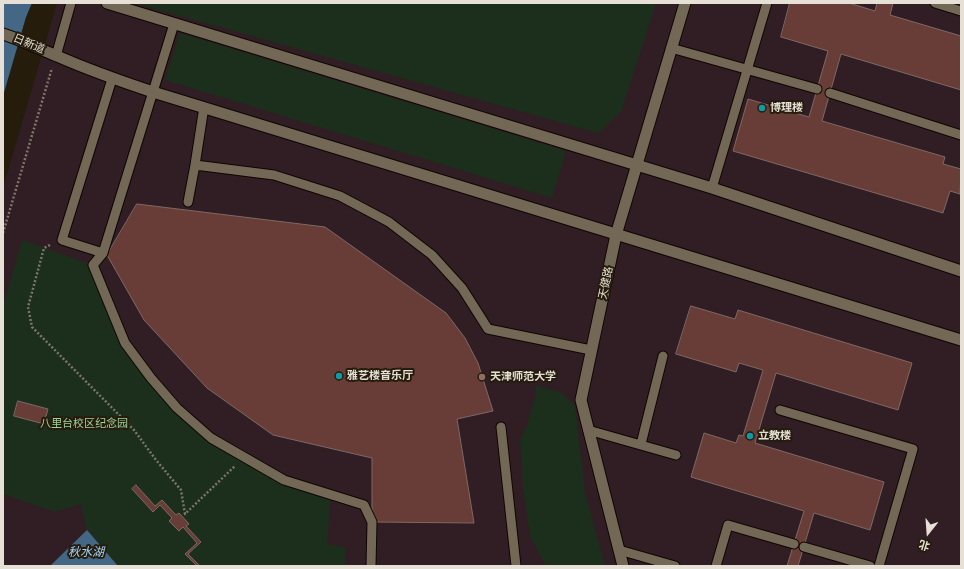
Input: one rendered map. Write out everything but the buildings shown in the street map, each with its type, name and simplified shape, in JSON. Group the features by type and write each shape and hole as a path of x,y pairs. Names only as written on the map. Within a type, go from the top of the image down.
{"street":[{"path":"107,3 712,188 961,271"},
{"name":"天健路","path":"623,566 581,400 616,235 684,3"},
{"name":"日新道","path":"3,34 26,41 56,56 153,92 961,340"}],"lane":[{"path":"56,56 71,3"},
{"path":"712,188 767,3"},
{"path":"935,3 961,11"},
{"path":"174,24 103,253 93,265 125,343 151,378 177,408 211,438 243,458 284,480 364,506 372,522 371,566"},
{"path":"671,48 817,89"},
{"path":"103,253 62,240 112,78"},
{"path":"830,93 961,135"},
{"path":"188,202 204,107"},
{"path":"195,166 274,175 340,196 389,222 432,255 462,288 488,329 591,350"},
{"path":"641,444 663,356"},
{"path":"780,410 913,449 879,566"},
{"path":"501,427 516,566"},
{"path":"588,430 676,455"},
{"path":"716,566 728,524 794,544"},
{"path":"804,547 870,566"},
{"path":"619,550 675,566"}],"path":[{"path":"3,233 56,56"},
{"path":"62,240 44,248 28,307 32,327 134,430 181,490 185,514 243,458"}],"shaded area":[{"name":"天津师范大学","path":"57,3 961,3 961,566 3,566 3,188"}],"green space":[{"path":"134,3 656,3 621,112 598,133"},
{"path":"180,33 566,151 552,198 165,80"},
{"name":"八里台校区纪念园","path":"22,240 93,265 125,343 151,378 211,438 284,480 331,495 327,544 345,547 345,566 118,566 87,530 81,504 55,512 3,494 3,306"},
{"path":"536,385 562,393 575,406 585,493 605,566 546,566 530,536 523,489 520,439 527,426 535,397"}],"water":[{"path":"3,3 32,3 26,17 3,96"},
{"name":"秋水湖","path":"87,530 118,566 50,566"}],"place":[{"name":"博理楼","path":"762,108"},
{"name":"雅艺楼音乐厅","path":"339,376"},
{"name":"天津师范大学","path":"482,377"},
{"name":"立教楼","path":"750,436"}]}
